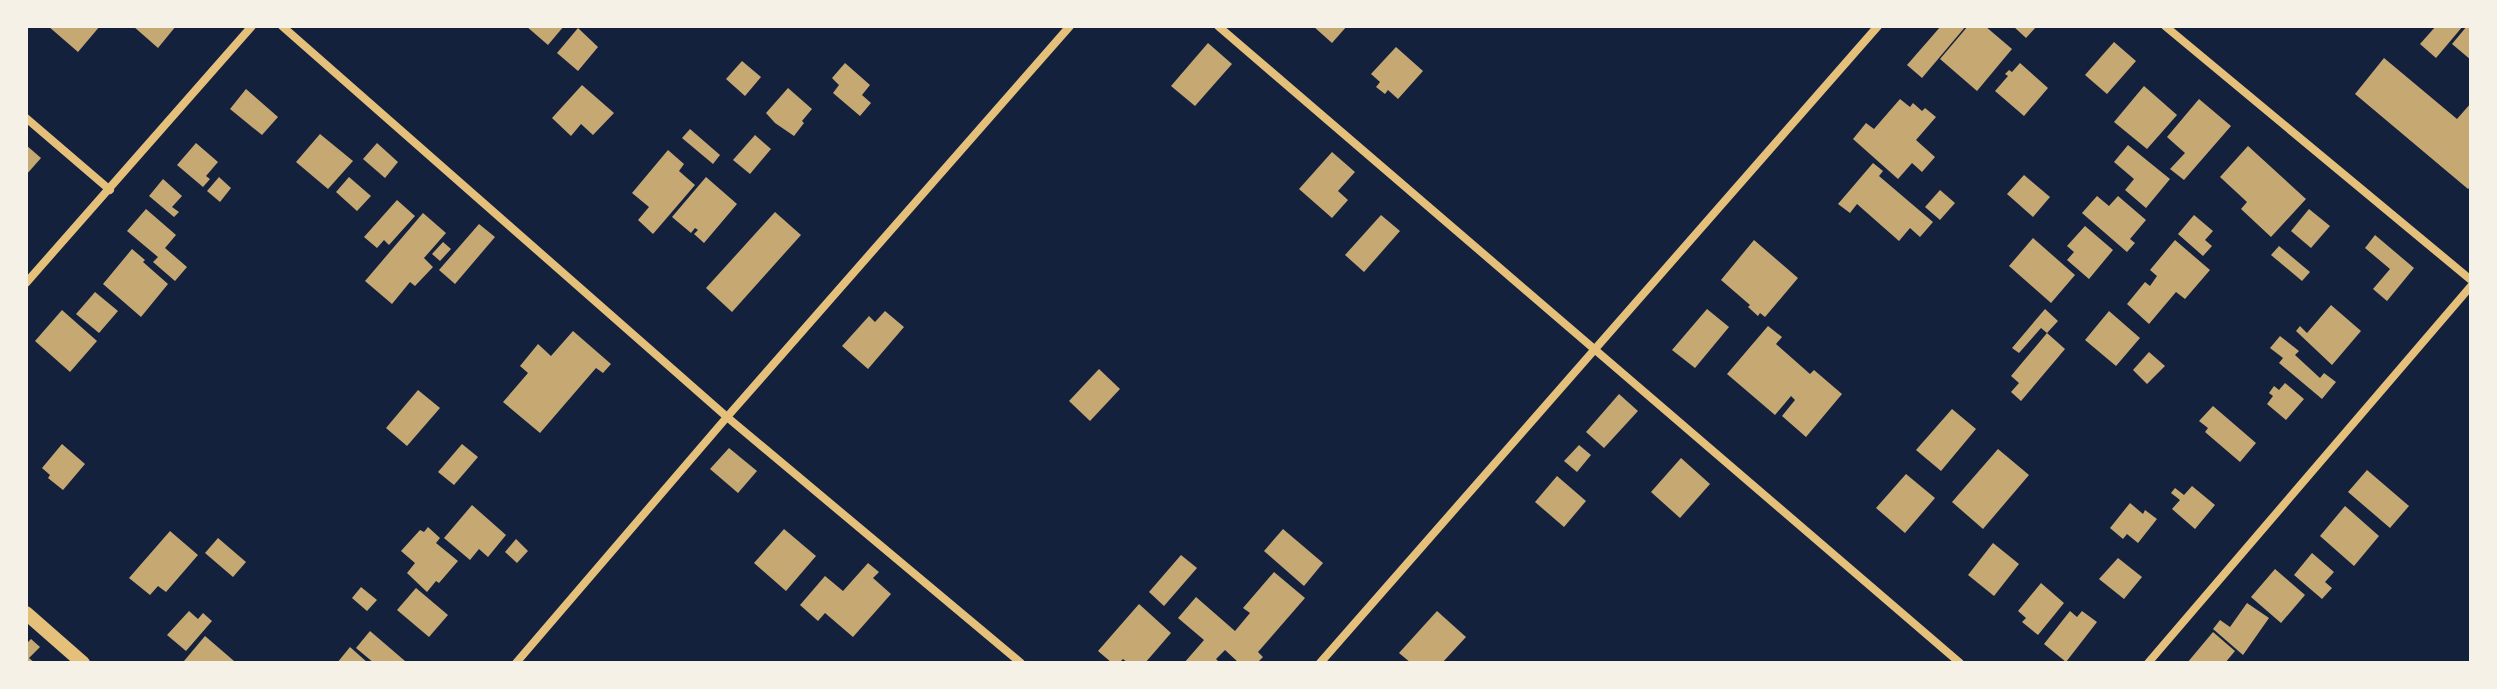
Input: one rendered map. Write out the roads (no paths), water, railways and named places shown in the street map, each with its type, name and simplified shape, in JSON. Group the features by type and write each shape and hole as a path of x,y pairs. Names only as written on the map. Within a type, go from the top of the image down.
{"street":[{"path":"26,283 252,26"},
{"path":"282,26 727,417 1021,663"},
{"path":"516,663 1070,26"},
{"path":"1218,26 1960,663"},
{"path":"1320,663 1878,26"},
{"path":"2148,663 2471,283 2165,26"},
{"path":"26,118 110,190"},
{"path":"26,613 83,663"}]}
